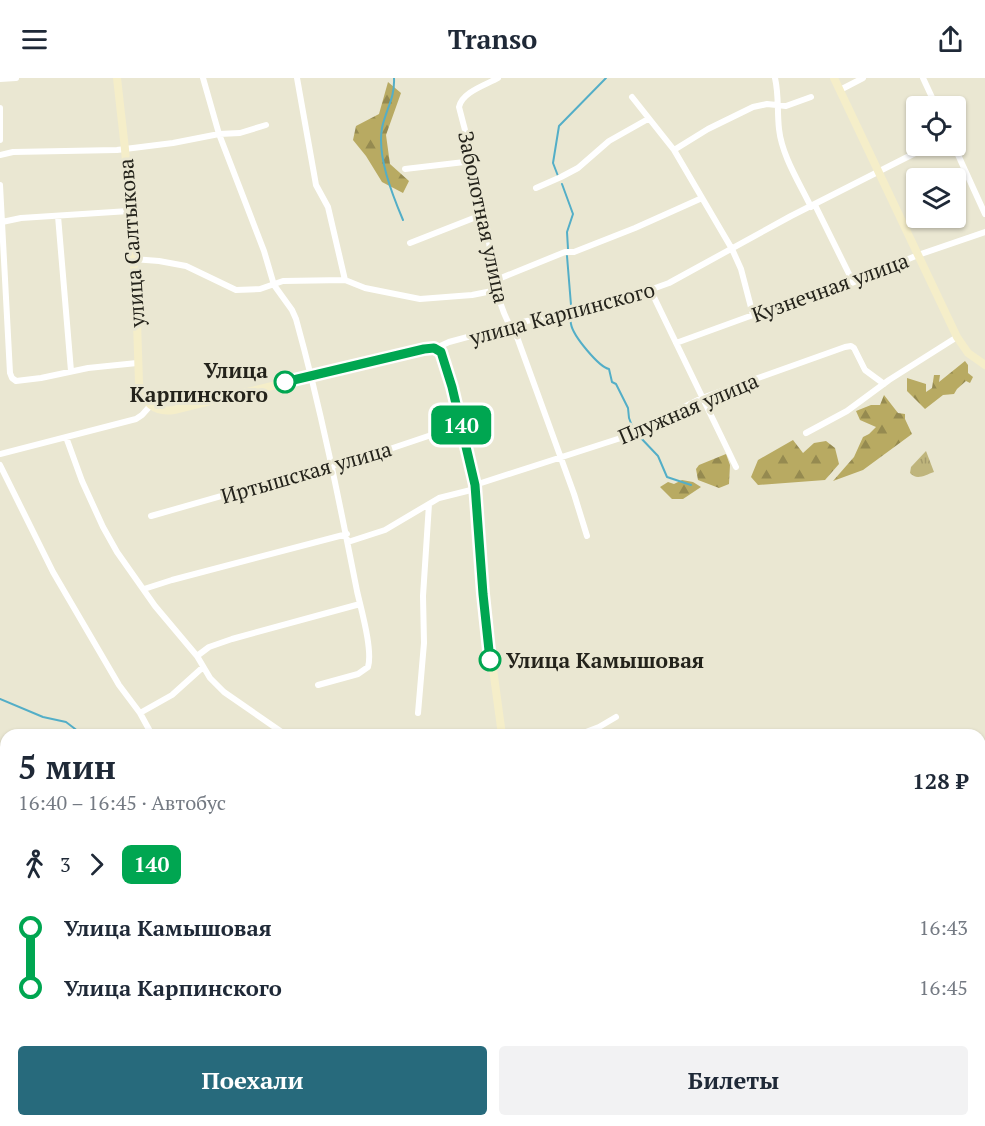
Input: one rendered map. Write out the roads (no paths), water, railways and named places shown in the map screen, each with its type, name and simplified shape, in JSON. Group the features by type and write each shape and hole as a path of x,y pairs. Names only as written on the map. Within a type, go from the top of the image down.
{"main road":[{"name":"улица Салтыкова","path":"117,78 125,149 138,329 137,363 140,388 150,406"},
{"path":"834,78 957,337 968,353 984,364"},
{"path":"436,348 444,357 475,487 483,594 501,729"},
{"name":"улица Карпинского","path":"150,406 159,410 174,410 436,348"}],"street":[{"path":"0,79 16,78"},
{"path":"203,78 219,134 264,251 274,285 296,319 332,467 360,604 369,657 368,667 358,674 318,685"},
{"path":"297,78 316,185 328,207 345,280"},
{"name":"Заболотная улица","path":"498,78 465,95 460,100 459,107 473,161 498,290 509,326 517,337 587,536"},
{"path":"775,78 782,144 853,282"},
{"path":"840,90 863,78"},
{"path":"923,78 931,96"},
{"path":"632,97 674,150 732,249 741,269 753,315"},
{"path":"674,150 708,129 753,107 767,104 786,106 811,97"},
{"path":"0,108 0,141"},
{"path":"536,188 578,168 609,141 648,119"},
{"path":"0,156 13,152 125,149 219,134 240,133 266,125"},
{"name":"улица Карпинского","path":"436,348 449,342 560,312 651,291 702,267 909,156"},
{"path":"959,156 985,214"},
{"path":"405,169 473,161"},
{"path":"0,185 3,302 12,378 16,381 137,363"},
{"path":"496,280 565,252 574,252 635,228 702,198"},
{"path":"2,222 21,218 129,211"},
{"path":"410,243 484,214"},
{"path":"58,216 71,371"},
{"name":"Кузнечная улица","path":"676,343 853,282 918,255 985,232"},
{"path":"133,259 186,266 236,290 260,289 289,280 345,280 365,288 420,299 472,295 498,290"},
{"path":"651,291 736,467"},
{"path":"806,433 847,411 957,337"},
{"name":"Плужная улица","path":"348,542 385,530 429,504 452,494 627,436 702,398 851,346 865,370 884,384"},
{"path":"0,454 136,419 150,406"},
{"name":"Иртышская улица","path":"151,516 306,472 366,458 461,425"},
{"path":"66,437 82,481 103,526 117,552 155,606 197,656 202,668 210,678 224,692 277,729"},
{"path":"0,465 53,572 119,685 149,729"},
{"path":"418,713 424,643 423,596 429,504"},
{"path":"144,589 346,534"},
{"path":"349,606 357,591"},
{"path":"197,656 209,647 232,639 360,604"},
{"path":"140,713 172,695 202,668"},
{"path":"594,729 616,717"}],"waterway":[{"path":"394,78 392,98 382,128 381,139 390,187 403,220"},
{"path":"558,176 553,163 559,126 606,78"},
{"path":"562,184 573,214 567,232 568,249"},
{"path":"567,256 571,305"},
{"path":"572,315 571,324 581,343 599,363 609,369 612,382 616,384 628,408 632,426"},
{"path":"639,436 658,456 667,477 691,485"},
{"path":"0,699 43,717 66,722 75,729"}],"place":[{"name":"Улица Карпинского","path":"285,382"},
{"name":"Улица Камышовая","path":"490,660"}]}
